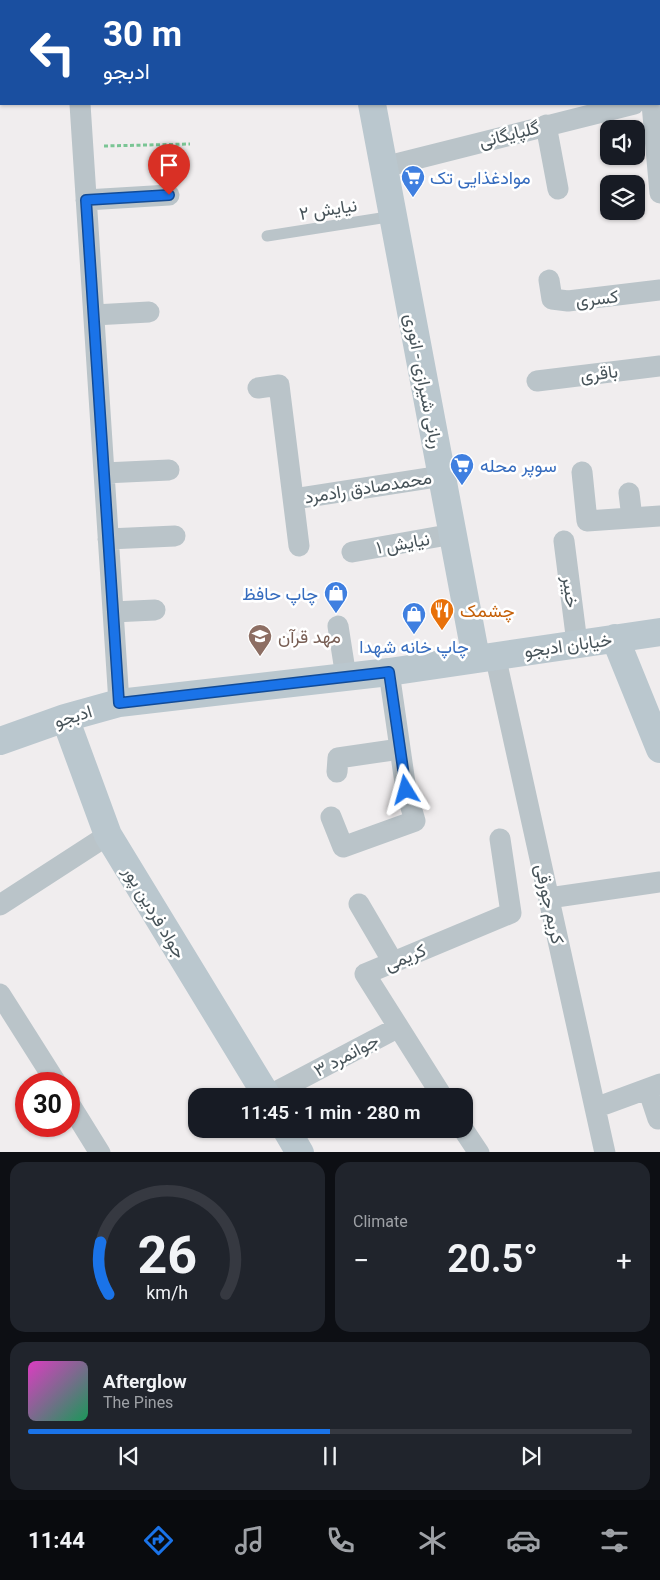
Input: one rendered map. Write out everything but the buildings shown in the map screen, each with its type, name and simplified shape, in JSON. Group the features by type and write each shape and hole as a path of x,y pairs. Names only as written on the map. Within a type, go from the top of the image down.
{"street":[{"path":"80,105 119,703"},
{"name":"ربانی شیرازی - انوری","path":"372,105 453,534 486,656"},
{"name":"گلپایگانی","path":"384,167 630,105"},
{"path":"652,105 660,194"},
{"path":"546,125 558,188"},
{"path":"86,200 169,195"},
{"name":"کسری","path":"548,280 552,299 568,301 660,290"},
{"path":"94,315 149,312"},
{"name":"باقری","path":"537,381 660,366"},
{"path":"258,388 280,385 299,546"},
{"path":"104,473 169,470"},
{"path":"582,472 587,521 660,516"},
{"name":"محمدصادق رادمرد","path":"294,499 442,476"},
{"path":"629,493 632,518"},
{"name":"نیایش ۱","path":"352,552 453,534"},
{"path":"108,538 175,536"},
{"name":"خیبر","path":"564,541 577,643"},
{"path":"113,612 155,610"},
{"path":"338,626 346,677"},
{"name":"خیابان ادبجو","path":"486,656 660,632"},
{"path":"615,638 660,748"},
{"name":"ادبجو","path":"0,741 65,718 119,703 389,672 486,656"},
{"name":"کریم جورقی","path":"486,656 549,898 605,1152"},
{"path":"331,818 343,847 414,821 406,790 389,672"},
{"name":"جواد فردین پور","path":"65,718 108,834 262,1088"},
{"path":"337,772 338,758 400,749"},
{"path":"0,905 108,834"},
{"name":"کریمی","path":"437,1088 397,1028 365,974 511,913 500,839"},
{"path":"549,898 660,882"},
{"path":"359,904 393,962"},
{"path":"0,994 49,1072"},
{"name":"جوانمرد ۳","path":"282,1088 397,1028"},
{"path":"595,1108 654,1086 658,1119"},
{"path":"80,1123 96,1151"},
{"path":"469,1138 479,1152"}],"lane":[{"name":"نیایش ۲","path":"268,236 394,216"}],"path":[{"path":"83,146 190,144"}],"place":[{"name":"موادغذایی تک","path":"413,198"},
{"name":"سوپر محله","path":"462,486"},
{"name":"چاپ حافظ","path":"336,614"},
{"name":"چشمک","path":"442,631"},
{"name":"چاپ خانه شهدا","path":"414,635"},
{"name":"مهد قرآن","path":"260,657"}],"route":[{"path":"169,195 86,200 119,703 389,672 406,790"}]}
